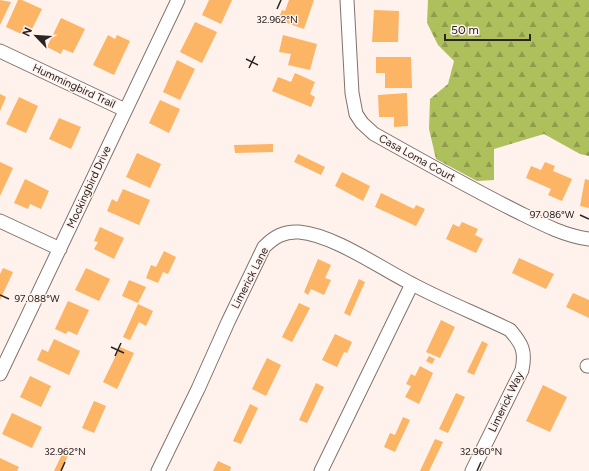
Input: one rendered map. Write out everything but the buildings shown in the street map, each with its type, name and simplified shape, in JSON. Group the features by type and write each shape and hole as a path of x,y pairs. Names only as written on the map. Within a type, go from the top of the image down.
{"street":[{"name":"Mockingbird Drive","path":"0,374 178,0"},
{"name":"Casa Loma Court","path":"347,0 352,93 356,114 362,123 374,134 493,200 552,228 579,238 589,239"},
{"name":"Hummingbird Trail","path":"0,51 125,110"},
{"path":"0,221 60,249"},
{"name":"Limerick Lane","path":"158,471 264,248 270,241 287,232 314,235 339,245 412,284 510,330 524,353"},
{"path":"321,471 412,284"},
{"name":"Limerick Way","path":"472,471 522,370 524,353"}],"green space":[{"path":"428,0 589,0 589,156 580,154 544,134 494,149 494,180 477,181 436,159 429,129 430,99 448,84 454,61 438,45 427,23"}]}
